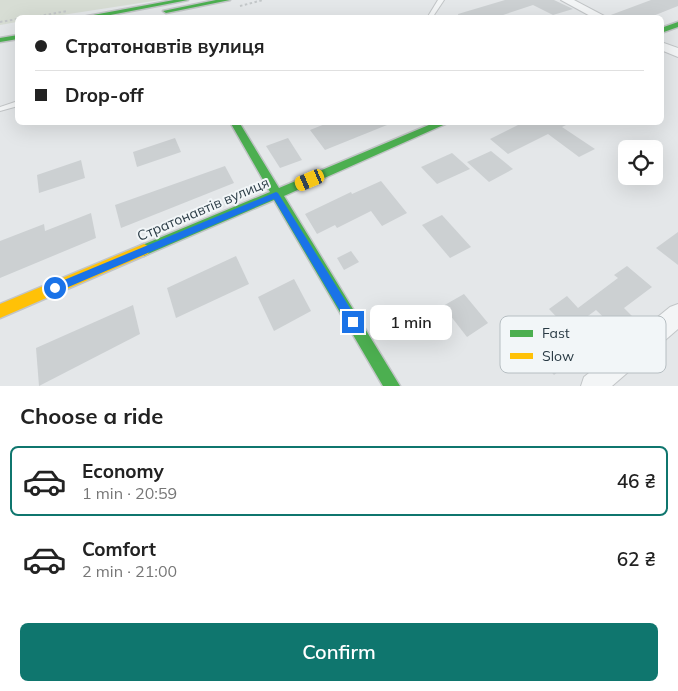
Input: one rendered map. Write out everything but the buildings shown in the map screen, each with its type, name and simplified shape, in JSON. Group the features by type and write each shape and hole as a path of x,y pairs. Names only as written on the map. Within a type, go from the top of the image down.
{"main road":[{"path":"98,15 185,0"},
{"path":"146,15 227,0"},
{"path":"664,30 678,24"},
{"path":"0,31 15,28"},
{"path":"0,40 15,38"},
{"path":"236,125 392,386"},
{"name":"Стратонавтів вулиця","path":"0,311 439,125"}],"street":[{"path":"566,0 597,15"},
{"path":"664,46 678,53"},
{"path":"666,325 678,315"},
{"path":"592,386 608,373"}],"lane":[{"path":"431,15 441,0"},
{"path":"0,109 15,103"}],"path":[{"path":"0,22 15,20"}],"shaded area":[{"path":"0,0 160,0 62,15 15,15 15,22 0,25"}],"traffic: fast":[{"path":"98,15 185,0"},
{"path":"166,11 227,0"},
{"path":"664,30 678,24"},
{"path":"0,40 15,38"},
{"path":"236,125 392,386"},
{"path":"144,250 439,125"}],"traffic: slow":[{"path":"0,311 144,250"}],"route":[{"path":"55,288 276,195 353,322"}]}
